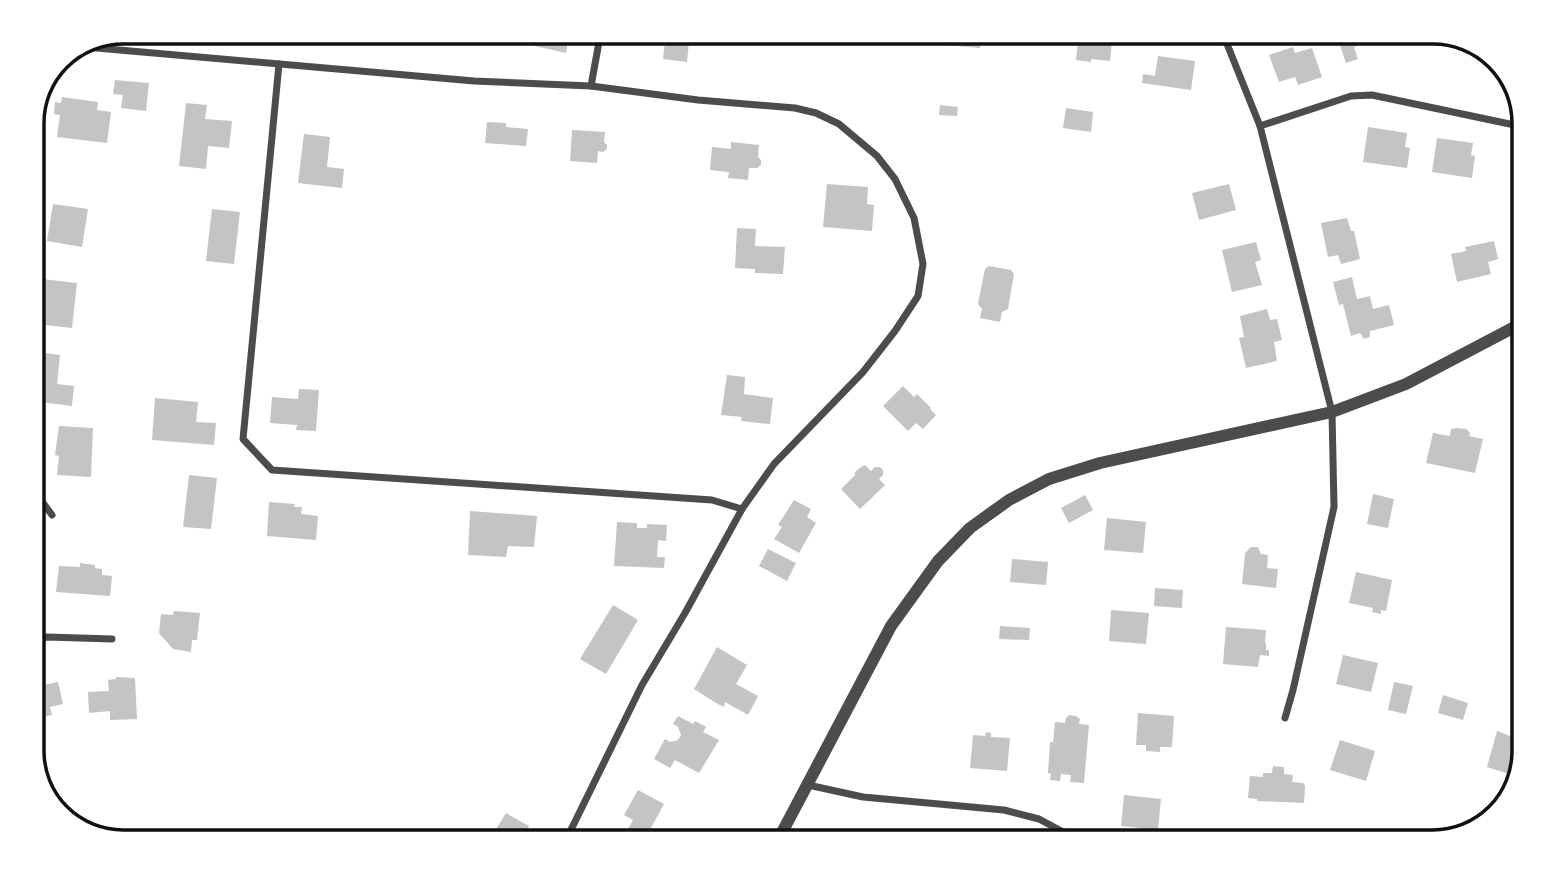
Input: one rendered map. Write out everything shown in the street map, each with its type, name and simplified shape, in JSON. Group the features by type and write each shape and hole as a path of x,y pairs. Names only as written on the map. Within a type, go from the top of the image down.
{"street":[{"path":"591,86 599,44"},
{"path":"1227,44 1260,126 1332,412 1334,507 1293,690 1284,718"},
{"path":"97,48 474,81 591,86 698,100 795,108 816,113 839,124 877,156 895,180 914,218 923,264 918,296 863,372 774,464 742,509 642,685 571,830"},
{"path":"279,64 243,439 272,470 712,500 742,509"},
{"path":"1260,126 1350,96 1372,95 1512,124"},
{"path":"784,830 891,626 938,561 970,528 1009,500 1049,479 1100,463 1332,412 1406,384 1512,328"},
{"path":"44,504 52,515"},
{"path":"44,637 112,639"},
{"path":"808,785 863,797 1004,810 1039,819 1060,830"}],"building":[{"path":"526,44 568,44 566,53"},
{"path":"665,44 689,44 687,62 663,59"},
{"path":"946,44 980,44 980,48"},
{"path":"1078,44 1112,44 1110,61 1076,60"},
{"path":"1339,44 1363,44 1354,47 1358,59 1346,63"},
{"path":"1293,47 1295,53 1312,48 1322,77 1298,85 1295,77 1279,82 1269,55"},
{"path":"1158,56 1195,61 1191,90 1142,83 1143,74 1155,76"},
{"path":"115,80 149,83 146,111 121,108 123,95 113,94"},
{"path":"62,97 98,102 97,110 111,112 107,143 57,137 60,115 54,114 55,102 61,103"},
{"path":"186,103 207,105 205,119 232,121 229,148 208,146 206,169 179,166"},
{"path":"940,105 958,107 957,116 939,115"},
{"path":"1066,108 1093,112 1091,132 1063,128"},
{"path":"487,122 506,123 506,127 528,129 526,146 485,143"},
{"path":"1368,127 1407,133 1405,147 1410,148 1407,168 1363,162"},
{"path":"572,130 605,132 604,142 607,149 598,151 597,163 570,161"},
{"path":"304,134 330,137 327,167 344,169 342,188 298,183"},
{"path":"1437,138 1473,143 1471,155 1475,156 1472,178 1432,172"},
{"path":"731,142 759,145 758,157 761,165 749,168 748,180 728,178 729,172 710,170 712,147 731,149"},
{"path":"827,184 868,187 867,204 874,205 872,231 823,227"},
{"path":"1229,184 1236,210 1199,220 1192,193"},
{"path":"53,204 88,209 82,247 47,241"},
{"path":"212,209 240,212 234,264 206,261"},
{"path":"1347,218 1351,231 1354,231 1360,259 1341,264 1338,255 1328,257 1321,223"},
{"path":"737,228 756,229 755,246 785,247 783,274 755,273 755,269 735,268"},
{"path":"1494,241 1498,259 1488,262 1491,274 1457,282 1451,254 1466,251 1465,247"},
{"path":"1256,242 1261,260 1255,262 1262,285 1232,292 1222,250"},
{"path":"989,266 1011,270 1014,274 1008,309 1002,312 1000,322 980,318 982,309 978,304 985,269"},
{"path":"1352,277 1357,299 1370,296 1373,309 1389,305 1394,325 1370,331 1370,337 1364,339 1360,333 1351,336 1343,304 1339,305 1333,282"},
{"path":"44,279 77,283 72,328 44,325"},
{"path":"1267,309 1270,320 1277,319 1282,340 1274,342 1277,361 1246,368 1239,338 1244,337 1240,316"},
{"path":"44,353 60,355 57,384 74,386 72,406 44,402"},
{"path":"727,375 745,377 744,394 773,398 770,424 741,421 742,417 721,415"},
{"path":"903,386 914,397 917,394 936,415 923,429 916,423 908,431 883,406"},
{"path":"299,389 319,390 316,431 296,430 297,425 270,423 272,397 298,399"},
{"path":"155,398 198,402 196,422 216,423 214,445 152,440"},
{"path":"59,426 93,428 91,477 57,475 59,456 55,455"},
{"path":"1451,429 1466,429 1470,433 1469,436 1483,439 1475,473 1426,463 1433,433 1450,436"},
{"path":"865,465 871,471 875,467 883,470 879,479 885,485 860,509 841,489 855,472"},
{"path":"189,475 217,478 211,529 183,527"},
{"path":"1373,494 1394,499 1388,528 1367,524"},
{"path":"1085,495 1093,510 1069,523 1061,508"},
{"path":"794,500 811,509 807,517 816,523 799,553 774,539 782,527 778,525"},
{"path":"269,502 295,504 294,507 302,507 301,514 318,516 316,540 267,536"},
{"path":"470,511 537,516 534,547 508,546 506,557 468,555"},
{"path":"1107,518 1146,522 1143,553 1104,550"},
{"path":"617,522 637,523 637,528 647,528 647,524 667,525 666,541 658,540 657,557 665,557 664,568 614,566"},
{"path":"1251,547 1258,547 1261,554 1268,555 1267,568 1278,569 1276,588 1242,584 1245,553"},
{"path":"768,549 796,563 787,581 759,566"},
{"path":"1012,559 1048,562 1046,585 1010,582"},
{"path":"80,563 95,565 95,568 102,569 102,575 112,576 110,596 56,592 59,566 80,567"},
{"path":"1356,572 1392,580 1386,611 1381,610 1381,614 1372,612 1373,608 1349,603"},
{"path":"1155,588 1183,590 1182,608 1154,606"},
{"path":"613,605 638,620 606,674 580,659"},
{"path":"1111,610 1149,613 1146,644 1109,641"},
{"path":"174,611 200,613 197,640 192,640 191,652 173,649 159,633 161,614 173,615"},
{"path":"1000,626 1030,628 1029,640 999,639"},
{"path":"1226,627 1266,630 1265,643 1269,656 1260,655 1258,667 1223,664"},
{"path":"717,647 747,665 736,684 758,696 748,715 725,702 724,707 694,689"},
{"path":"1343,655 1378,663 1371,692 1336,684"},
{"path":"116,677 135,678 137,719 110,720 110,711 89,713 88,692 109,691 108,680"},
{"path":"58,682 63,704 50,707 52,715 44,717 44,685"},
{"path":"1394,682 1413,686 1406,714 1388,710"},
{"path":"1443,695 1468,703 1463,720 1438,713"},
{"path":"1138,713 1174,716 1172,747 1160,747 1160,752 1146,751 1146,745 1136,745"},
{"path":"1069,715 1080,719 1079,724 1089,725 1084,783 1070,782 1071,775 1061,774 1060,781 1050,780 1051,774 1048,773 1050,742 1053,742 1055,722 1065,723"},
{"path":"678,716 706,727 703,732 719,740 699,773 675,760 670,768 654,759 665,739 670,742 678,740 681,735 678,727 673,724"},
{"path":"1497,731 1512,737 1509,774 1487,767"},
{"path":"986,732 991,733 991,737 1010,738 1007,771 970,768 973,735 985,736"},
{"path":"1340,740 1375,751 1366,781 1330,770"},
{"path":"1273,766 1284,767 1284,774 1293,775 1292,782 1303,783 1304,803 1257,801 1248,798 1250,776 1263,777 1263,773 1272,773"},
{"path":"638,790 664,804 650,830 630,830 633,820 624,815"},
{"path":"1124,795 1161,799 1158,830 1121,826"},
{"path":"506,813 529,826 527,830 495,830"}]}
